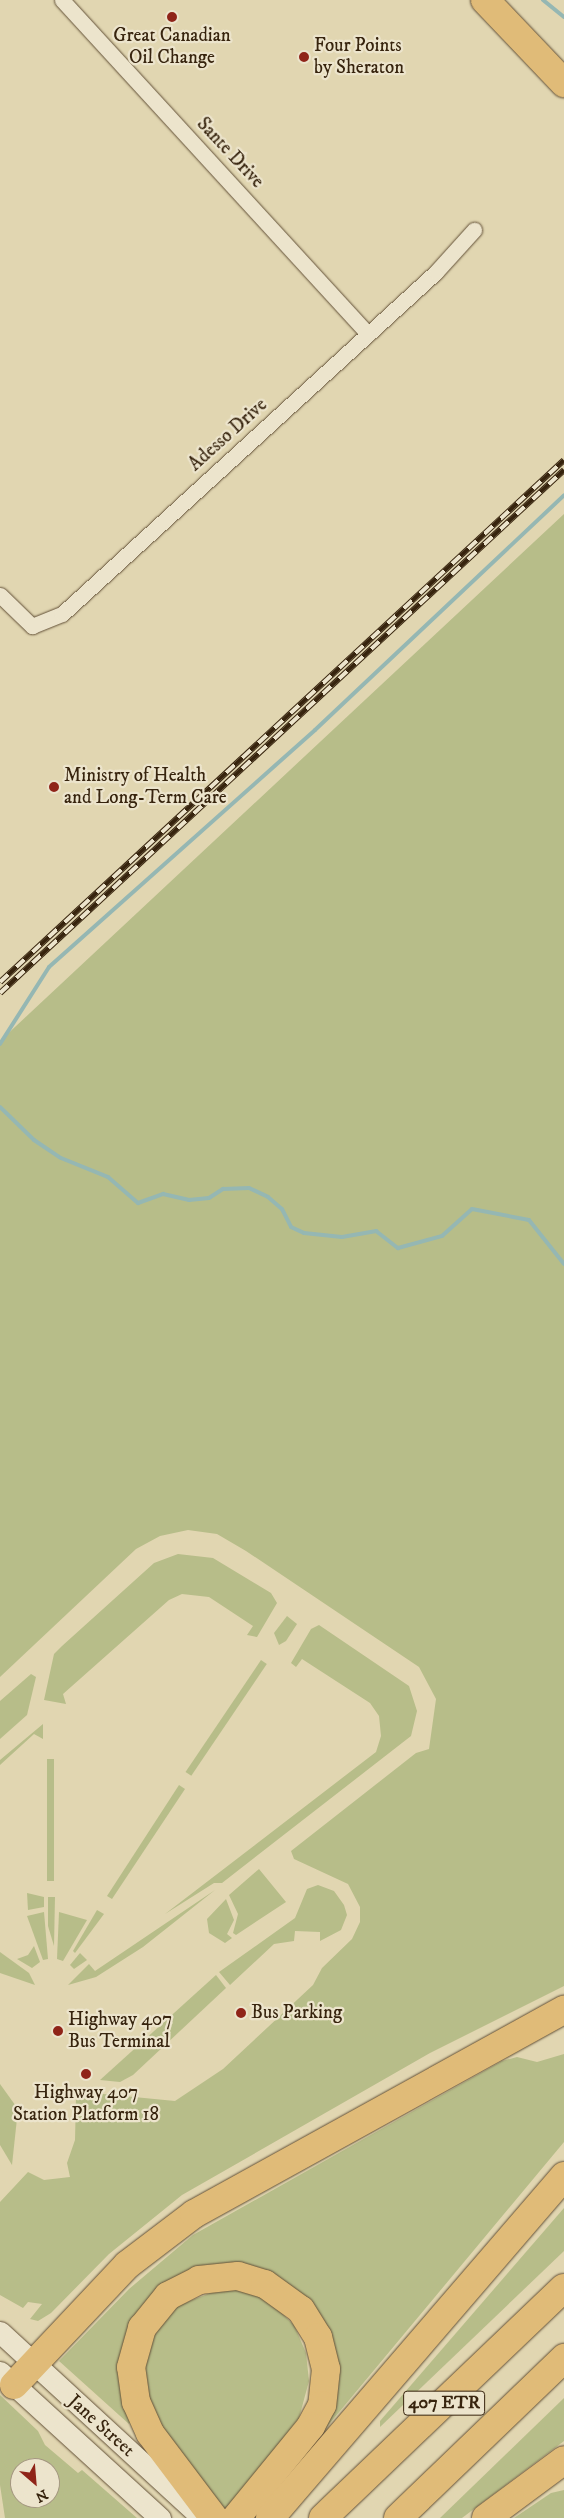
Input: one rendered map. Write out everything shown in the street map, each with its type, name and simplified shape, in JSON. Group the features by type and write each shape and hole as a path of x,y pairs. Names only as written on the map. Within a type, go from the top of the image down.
{"highway":[{"path":"485,0 564,83"},
{"path":"7,2378 32,2364 127,2265 194,2214 564,2010"},
{"path":"270,2518 564,2176"},
{"path":"206,2516 150,2433 136,2402 131,2367 142,2328 168,2296 199,2280 238,2276 265,2284 302,2310 318,2337 326,2369 322,2405 311,2426 236,2518"},
{"name":"407 ETR","path":"323,2518 564,2288"},
{"name":"407 ETR","path":"398,2518 564,2358"},
{"path":"486,2518 564,2460"}],"main road":[{"name":"Jane Street","path":"0,2332 32,2364 206,2516"},
{"name":"Jane Street","path":"7,2378 160,2518"}],"street":[{"name":"Sante Drive","path":"62,0 368,334"},
{"name":"Adesso Drive","path":"0,595 32,626 62,614 436,272 474,230"}],"green space":[{"path":"564,514 564,1986 430,2053 182,2195 109,2254 51,2313 38,2321 30,2319 42,2304 28,2302 23,2308 0,2295 0,2202 28,2172 44,2180 70,2177 67,2163 75,2140 76,2097 103,2094 175,2101 223,2069 313,1985 322,1968 352,1939 360,1922 360,1907 348,1884 294,1859 291,1851 416,1753 429,1749 436,1699 419,1667 246,1551 217,1534 188,1530 160,1536 136,1549 0,1677 0,1041"},
{"path":"178,1554 213,1558 271,1593 277,1603 257,1637 247,1635 253,1626 209,1597 182,1594 169,1600 63,1694 66,1704 44,1700 54,1654 154,1563"},
{"path":"287,1616 297,1624 286,1641 279,1645 274,1633"},
{"path":"319,1625 409,1686 417,1711 411,1736 222,1883 214,1883 165,1914 376,1752 381,1736 379,1716 370,1703 302,1659 296,1667 291,1663 311,1629"},
{"path":"261,1660 267,1664 191,1776 186,1772"},
{"path":"31,1674 36,1677 27,1715 0,1739 0,1701"},
{"path":"43,1724 43,1739 34,1734 0,1765 0,1760"},
{"path":"47,1759 54,1759 54,1881 47,1881"},
{"path":"179,1785 185,1789 112,1899 107,1896"},
{"path":"259,1869 286,1902 236,1935 233,1933 238,1914 229,1895"},
{"path":"318,1885 334,1891 344,1905 347,1915 341,1930 320,1941 320,1932 295,1931 294,1941 274,1944 230,1985 219,1972 295,1918 307,1889"},
{"path":"215,1890 143,1947 96,1977 68,1985 89,1964 95,1971"},
{"path":"27,1893 44,1897 44,1907 28,1910"},
{"path":"48,1897 55,1897 54,1946 48,1926"},
{"path":"226,1899 234,1920 227,1934 232,1938 225,1943 209,1933 207,1919"},
{"path":"97,1910 104,1914 75,1953 73,1951"},
{"path":"44,1912 48,1959 43,1960 27,1916"},
{"path":"59,1912 87,1920 63,1961 57,1959"},
{"path":"34,1946 40,1962 32,1968 17,1959 28,1955"},
{"path":"0,1952 29,1973 35,1985 0,1973"},
{"path":"80,1953 87,1960 74,1969 70,1965"},
{"path":"216,1975 226,1988 133,2075 120,2082 100,2080"},
{"path":"564,2054 564,2142 315,2441 336,2397 267,2273 163,2290 129,2424 59,2361 129,2289 193,2235 502,2061 517,2057 537,2062"},
{"path":"0,2084 18,2109 12,2165 0,2145"},
{"path":"564,2208 564,2251 380,2427 380,2421"},
{"path":"218,2290 246,2290 270,2302 294,2325 306,2353 309,2381 299,2418 227,2511 157,2426 143,2377 146,2350 160,2325 177,2306"},
{"path":"0,2395 38,2431 45,2445 78,2473 82,2470 137,2518 5,2518 0,2485"},
{"path":"564,2398 564,2441 462,2518 440,2518"},
{"path":"564,2490 564,2518 514,2518 551,2493"}],"waterway":[{"path":"543,0 564,17"},
{"path":"0,1044 49,967 315,730 564,495"},
{"path":"0,1107 34,1140 61,1158 108,1177 138,1203 163,1194 189,1200 209,1198 223,1189 249,1188 268,1197 282,1209 291,1227 304,1233 342,1237 376,1231 398,1248 442,1236 472,1209 529,1220 564,1264"}],"railway":[{"path":"0,982 564,460"},
{"path":"0,993 564,470"}],"place":[{"name":"Great Canadian Oil Change","path":"172,17"},
{"name":"Four Points by Sheraton","path":"304,57"},
{"name":"Ministry of Health and Long-Term Care","path":"54,787"},
{"name":"Bus Parking","path":"241,2013"},
{"name":"Highway 407 Bus Terminal","path":"58,2031"},
{"name":"Highway 407 Station Platform 18","path":"86,2074"}]}
